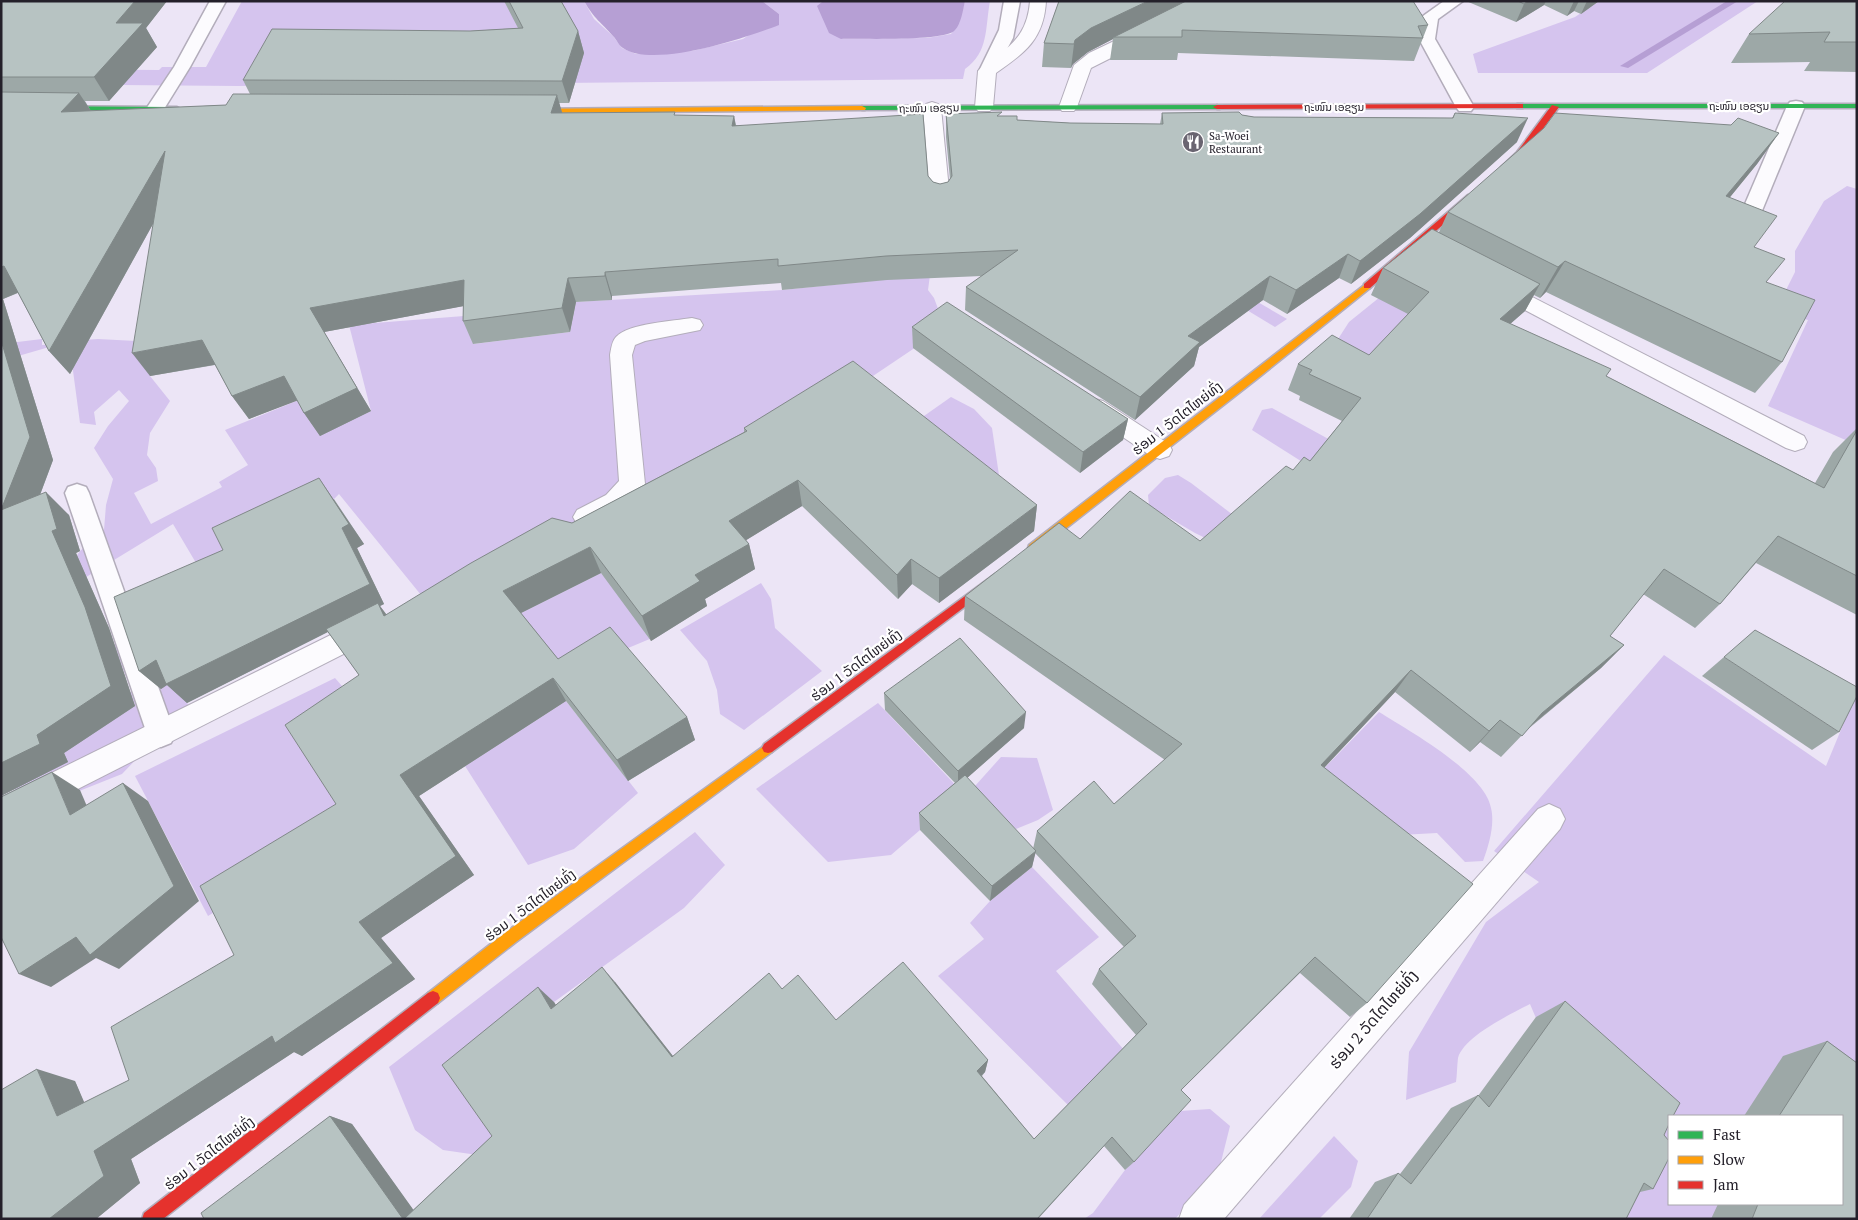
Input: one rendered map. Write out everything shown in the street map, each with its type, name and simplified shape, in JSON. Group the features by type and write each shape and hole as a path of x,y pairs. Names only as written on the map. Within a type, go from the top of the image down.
{"main road":[{"path":"1498,174 1520,154 1554,106"},
{"name":"ຖະໜົນ ເອຊຽນ","path":"512,111 1068,107 1857,106"},
{"path":"1,108 184,109"},
{"name":"ຮ່ອມ 1 ວັດໄຕໄຫຍ່ທົ່ງ","path":"1020,558 1427,249 1484,186"},
{"name":"ຮ່ອມ 1 ວັດໄຕໄຫຍ່ທົ່ງ","path":"150,1219 511,937 880,667 1004,570"}],"street":[{"path":"984,108 987,71 1027,41 1034,29 1038,1"},
{"path":"1068,107 1083,66 1094,57 1212,1"},
{"path":"932,108 940,200"},
{"path":"1480,276 1795,442"},
{"path":"563,529 615,502 632,484 621,355 625,341 640,334 692,325"},
{"path":"1077,396 1160,450"},
{"path":"1,814 388,618"},
{"name":"ຮ່ອມ 2 ວັດໄຕໄຫຍ່ທົ່ງ","path":"1198,1219 1549,819"}],"lane":[{"path":"155,109 182,67 218,1"},
{"path":"987,71 1007,35 1011,21 1012,1"},
{"path":"1455,1 1431,16 1428,22 1427,39 1465,107"},
{"path":"1749,218 1796,106"},
{"path":"77,493 161,734"}],"shaded area":[{"path":"242,1 584,1 594,19 613,36 622,48 636,54 692,51 743,39 779,14 762,1 837,1 841,39 927,38 951,34 959,23 965,1 990,1 985,39 978,55 965,69 963,79 239,86 1,84 1,69 159,70 162,67 206,67"},
{"path":"584,1 762,1 779,14 779,25 723,44 700,49 655,55 637,54 620,46"},
{"path":"965,1 959,24 955,30 948,34 901,39 841,39 829,33 817,6 822,2"},
{"path":"1599,1 1758,1 1647,73 1478,73 1473,54 1575,17"},
{"path":"1847,186 1857,189 1857,445 1768,406 1808,320 1780,312 1785,292 1795,272 1795,251 1824,201"},
{"path":"1173,253 1287,319 1275,327 1161,258"},
{"path":"930,275 928,290 934,298 940,314 925,341 870,378 434,611 339,494 334,499 199,568 173,524 78,582 67,570 80,551 104,530 106,505 113,479 94,448 108,426 129,401 119,390 94,412 96,425 80,423 69,341 98,339 155,342 150,376 170,401 150,433 147,455 156,468 158,481 134,493 151,524 222,487 219,482 248,465 225,430 299,400 371,411 349,325 464,316 474,344 570,332 576,302 782,290"},
{"path":"1380,297 1467,346 1382,357 1331,350 1349,322"},
{"path":"42,339 42,345 63,343 1,361 1,344"},
{"path":"951,397 974,409 992,428 1000,482 914,423"},
{"path":"1272,408 1343,447 1330,464 1304,463 1252,430 1262,410"},
{"path":"1178,475 1241,521 1236,553 1195,533 1149,506 1148,495 1165,478"},
{"path":"601,573 664,633 621,651 557,690 517,615"},
{"path":"761,583 771,599 775,628 822,671 744,730 720,714 717,690 707,661 680,630"},
{"path":"156,625 188,705 122,774 29,811 16,796 1,715 104,709 132,691 113,645"},
{"path":"1664,655 1826,766 1857,691 1857,1219 1621,1219 1530,1004 1489,1026 1469,1042 1458,1058 1456,1082 1406,1100 1409,1052 1486,922 1539,882 1494,851"},
{"path":"335,678 355,701 357,825 208,916 135,776"},
{"path":"566,701 638,793 574,849 528,865 465,766"},
{"path":"878,703 963,793 891,855 828,862 756,789"},
{"path":"1379,712 1426,741 1461,767 1486,795 1491,808 1492,828 1483,861 1465,862 1437,833 1400,835 1307,786"},
{"path":"1001,757 1037,758 1053,810 1038,820 1016,829 975,786"},
{"path":"695,832 725,865 684,908 554,1002 462,1076 504,1136 498,1158 443,1150 415,1130 389,1067"},
{"path":"1032,867 1099,937 1056,971 1125,1051 1070,1107 938,976 984,939 970,923 990,901"},
{"path":"1210,1109 1230,1126 1219,1170 1175,1219 1084,1219 1093,1213 1125,1170 1180,1111"},
{"path":"1334,1136 1358,1161 1351,1187 1319,1219 1259,1219"}],"building":[{"path":"1,1 135,1 116,23 143,23 94,77 1,77"},
{"path":"509,1 561,1 578,31 562,81 243,80 272,29 470,31 523,28"},
{"path":"1059,1 1148,1 1091,28 1075,40 1074,44 1044,43"},
{"path":"1186,1 1413,1 1428,25 1418,26 1423,38 1182,30 1182,37 1114,37"},
{"path":"1785,1 1857,1 1857,42 1824,42 1830,32 1749,34"},
{"path":"1,92 79,93 61,112 226,105 233,94 557,95 551,113 675,112 674,115 734,116 732,126 923,114 928,176 933,182 940,184 948,182 952,176 946,114 1002,112 997,116 1017,116 1017,120 1070,123 1163,124 1162,113 1239,112 1242,115 1254,117 1453,118 1455,113 1528,118 1420,214 1360,261 1348,254 1296,290 1270,276 1188,336 1200,342 1140,397 966,287 1018,250 886,256 778,266 778,259 605,272 605,276 568,278 562,308 463,321 464,280 310,308 357,388 304,413 284,376 232,396 202,340 132,353 165,151 49,351 4,266 1,267"},
{"path":"1555,113 1731,125 1738,118 1779,133 1726,196 1777,216 1754,247 1785,259 1766,282 1815,300 1782,362 1565,261 1558,267 1448,212 1544,128"},
{"path":"1432,229 1540,284 1500,319 1611,369 1606,376 1824,488 1857,430 1857,576 1778,536 1720,604 1664,569 1610,636 1624,645 1542,713 1522,736 1500,720 1489,731 1411,670 1321,765 1473,884 1367,1003 1315,957 1181,1090 1191,1100 1134,1162 1112,1137 1037,1219 404,1219 492,1136 442,1065 538,987 551,1009 602,967 672,1057 769,973 782,989 798,975 836,1020 903,962 988,1060 977,1071 1034,1139 1147,1024 1099,969 1136,936 1037,831 1094,781 1114,804 1182,744 965,596 1059,523 1080,539 1130,491 1200,541 1286,466 1293,470 1304,457 1310,461 1361,398 1309,374 1312,370 1298,364 1332,335 1369,355 1429,292 1383,268"},
{"path":"947,302 1128,419 1083,452 912,327"},
{"path":"1,340 30,437 1,510"},
{"path":"853,361 1037,505 939,578 911,559 897,575 798,480 729,521 749,544 695,575 700,581 642,616 590,547 503,591 558,659 610,627 687,717 617,760 553,678 400,775 456,856 359,922 393,963 275,1043 272,1036 94,1151 104,1176 49,1219 1,1219 1,1090 37,1069 57,1116 129,1080 111,1027 234,955 200,886 336,804 285,725 359,675 326,629 378,603 384,616 471,563 552,518 572,523 747,431 744,428"},
{"path":"319,478 349,524 342,528 370,584 166,684 156,660 139,671 114,597 223,550 212,528"},
{"path":"46,492 57,529 52,531 85,607 111,686 37,735 40,744 1,763 1,510"},
{"path":"1755,630 1857,687 1857,696 1839,732 1724,657"},
{"path":"960,638 1026,712 958,771 884,693"},
{"path":"52,772 70,815 123,783 174,886 90,955 76,937 19,974 1,937 1,797"},
{"path":"965,775 1036,851 992,886 919,813"},
{"path":"1565,1001 1680,1103 1674,1115 1668,1115 1668,1126 1664,1135 1668,1140 1668,1160 1653,1189 1644,1183 1626,1219 1367,1219 1398,1173 1411,1184 1478,1095 1489,1107"},
{"path":"1827,1041 1857,1063 1857,1219 1752,1219 1758,1205 1843,1205 1843,1115 1780,1115"},
{"path":"330,1116 403,1219 204,1219 201,1213"}],"waterway":[{"path":"1625,66 1734,1"}],"traffic: fast":[{"path":"1520,106 1857,106"},
{"path":"862,108 1217,107"},
{"path":"1,108 177,109"}],"traffic: slow":[{"path":"525,111 862,108"},
{"path":"1033,548 1255,376 1367,286"},
{"path":"433,998 511,937 768,748"}],"traffic: jam":[{"path":"1217,107 1520,106"},
{"path":"1504,169 1520,154 1555,107"},
{"path":"1367,286 1471,197"},
{"path":"768,748 995,578"},
{"path":"150,1219 433,998"}],"place":[{"name":"Sa-Woei Restaurant","path":"1193,142"}]}
